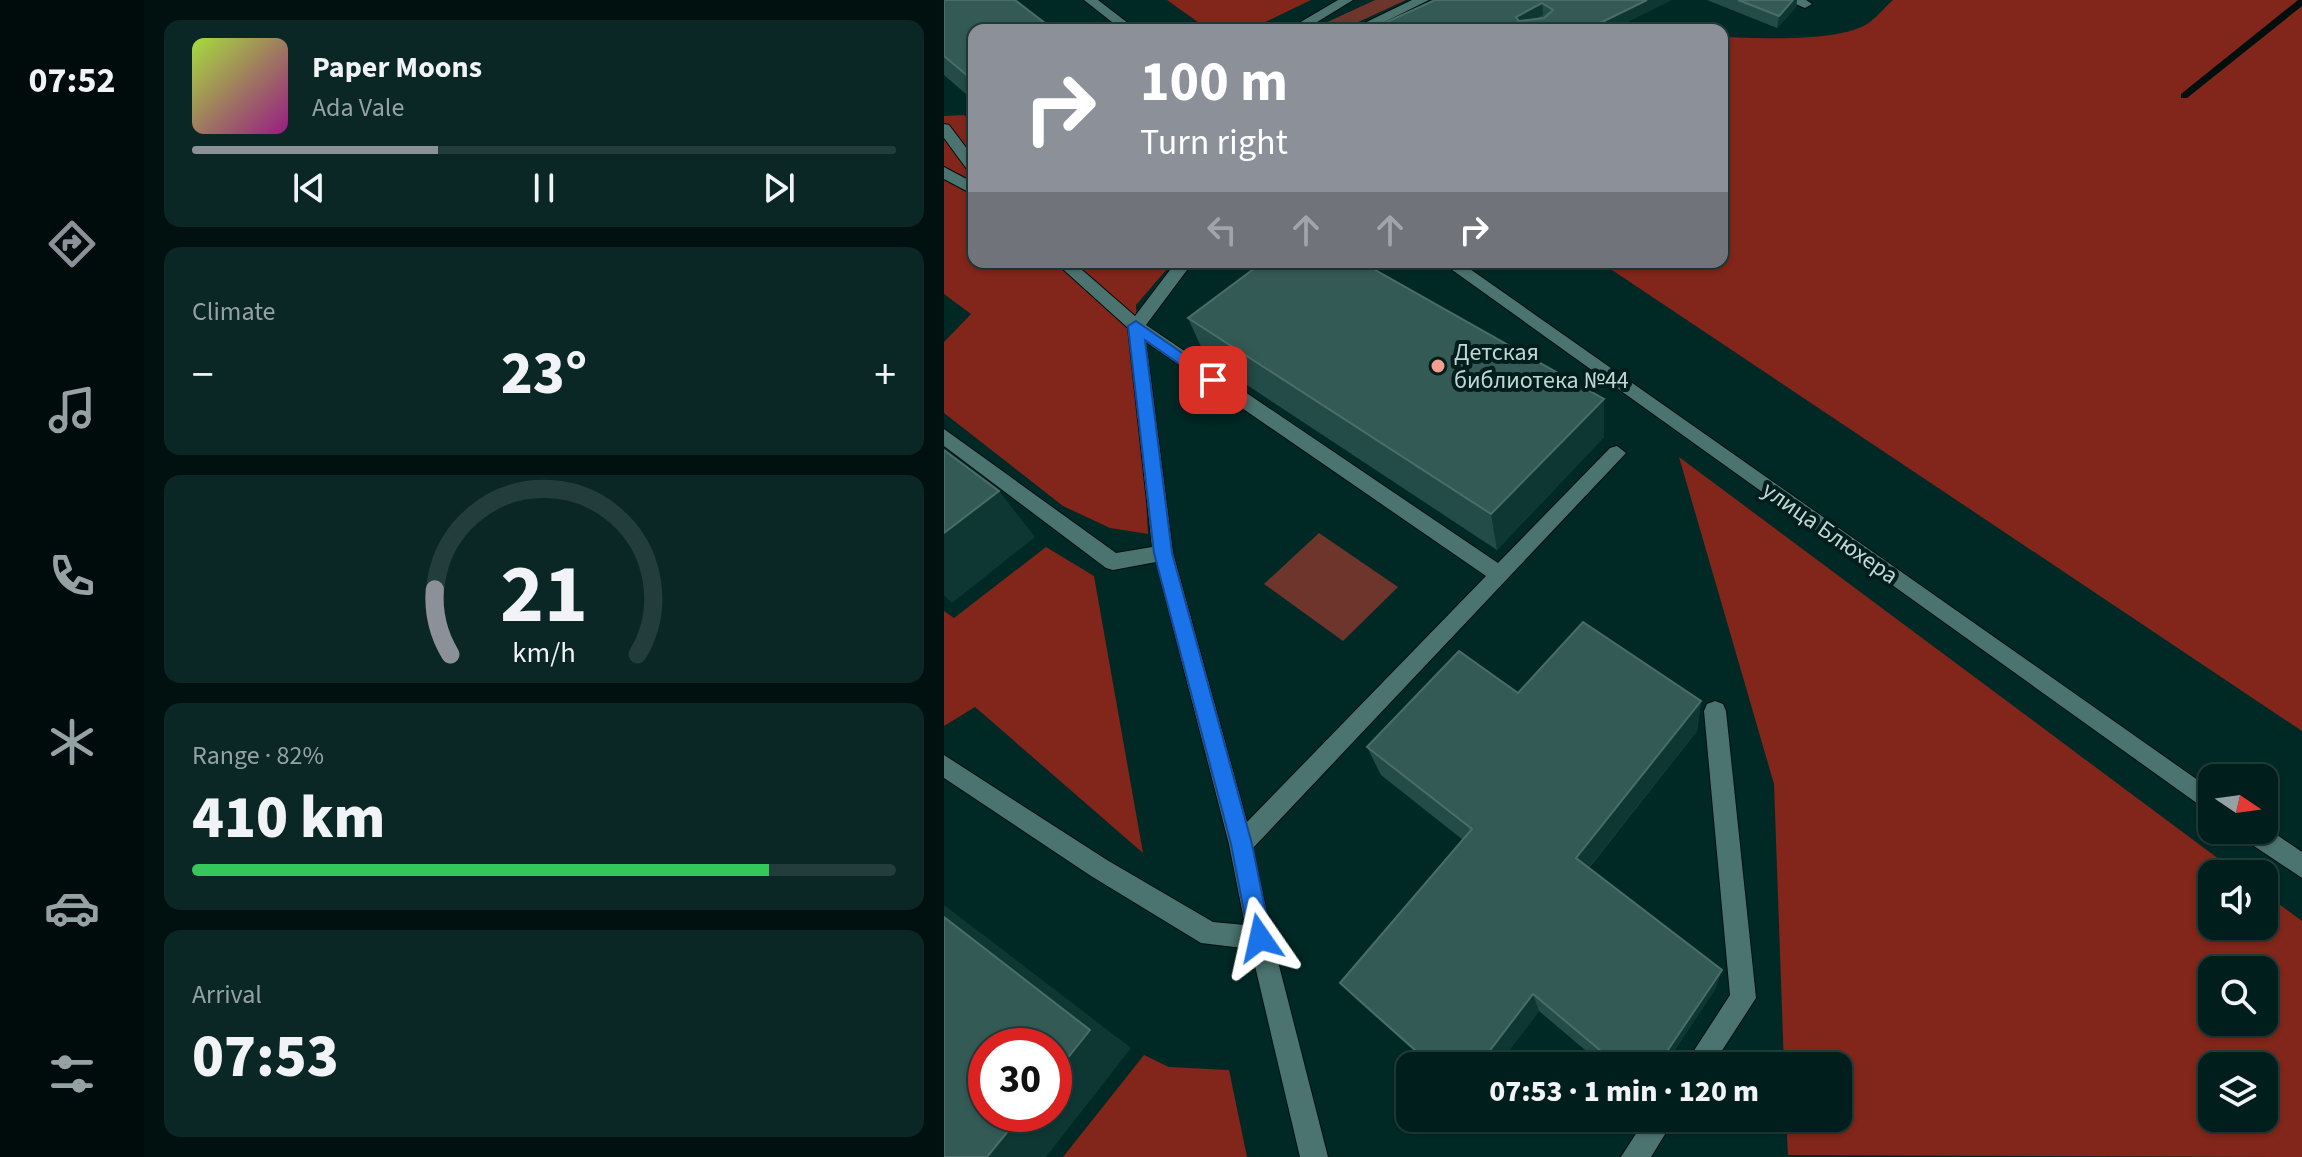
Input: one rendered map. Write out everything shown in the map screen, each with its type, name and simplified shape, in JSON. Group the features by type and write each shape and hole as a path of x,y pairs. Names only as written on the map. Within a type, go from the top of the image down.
{"street":[{"path":"1090,0 1122,24"},
{"path":"1305,24 1347,0"},
{"path":"1370,24 1423,0"},
{"path":"944,128 968,161"},
{"path":"944,172 968,186"},
{"path":"1070,268 1136,326 1500,575"},
{"path":"1180,268 1136,326 1163,553 1241,844 1260,938 1314,1157"},
{"name":"улица Блюхера","path":"1457,268 2198,793"},
{"path":"944,436 1113,562 1163,553"},
{"path":"1241,844 1617,453"},
{"path":"1706,1052 1743,998 1715,711"},
{"path":"944,765 1099,868 1210,934 1260,938"},
{"path":"2270,844 2302,866"},
{"path":"1635,1157 1652,1132"}],"shaded area":[{"path":"1167,0 1311,0 1261,24 1201,24"},
{"path":"1375,0 1406,0 1354,24 1323,24"},
{"path":"1893,0 2302,0 2302,731 1609,268 1728,268 1728,37 1820,36 1857,29 1870,22"},
{"path":"964,115 968,119 968,268 1168,268 1136,305 1148,534 1110,528 1063,506 944,413 944,342 971,314 944,294 944,116"},
{"path":"1679,457 2220,860 2198,860 2198,940 2278,940 2278,903 2302,921 2302,1157 1788,1155 1787,1132 1852,1132 1852,1052 1784,1052 1774,784"},
{"path":"1319,533 1398,587 1343,641 1264,584"},
{"path":"1046,547 1094,576 1143,853 975,707 944,726 944,611 954,618"},
{"path":"1144,1055 1169,1067 1229,1070 1247,1157 1063,1157"}],"building":[{"path":"944,0 1015,0 1046,24 968,24 968,76 944,56"},
{"path":"1435,0 1647,0 1598,24 1382,24","holes":["1542,3 1553,10 1544,18 1519,21 1516,17"]},
{"path":"1738,0 1793,0 1779,16"},
{"path":"1255,268 1372,268 1604,399 1491,514 1188,318"},
{"path":"944,450 999,491 944,533"},
{"path":"1583,622 1701,701 1576,858 1722,970 1666,1052 1602,1052 1533,994 1489,1052 1417,1052 1340,983 1472,829 1367,747 1459,651 1518,693"},
{"path":"944,917 1090,1030 1072,1052 1072,1028 968,1028 968,1132 1007,1132 987,1157 944,1157"}],"waterway":[{"path":"2184,96 2302,1"}],"place":[{"name":"Детская библиотека №44","path":"1438,366"}],"route":[{"path":"1213,380 1136,326 1163,553 1241,844 1260,938"}]}
